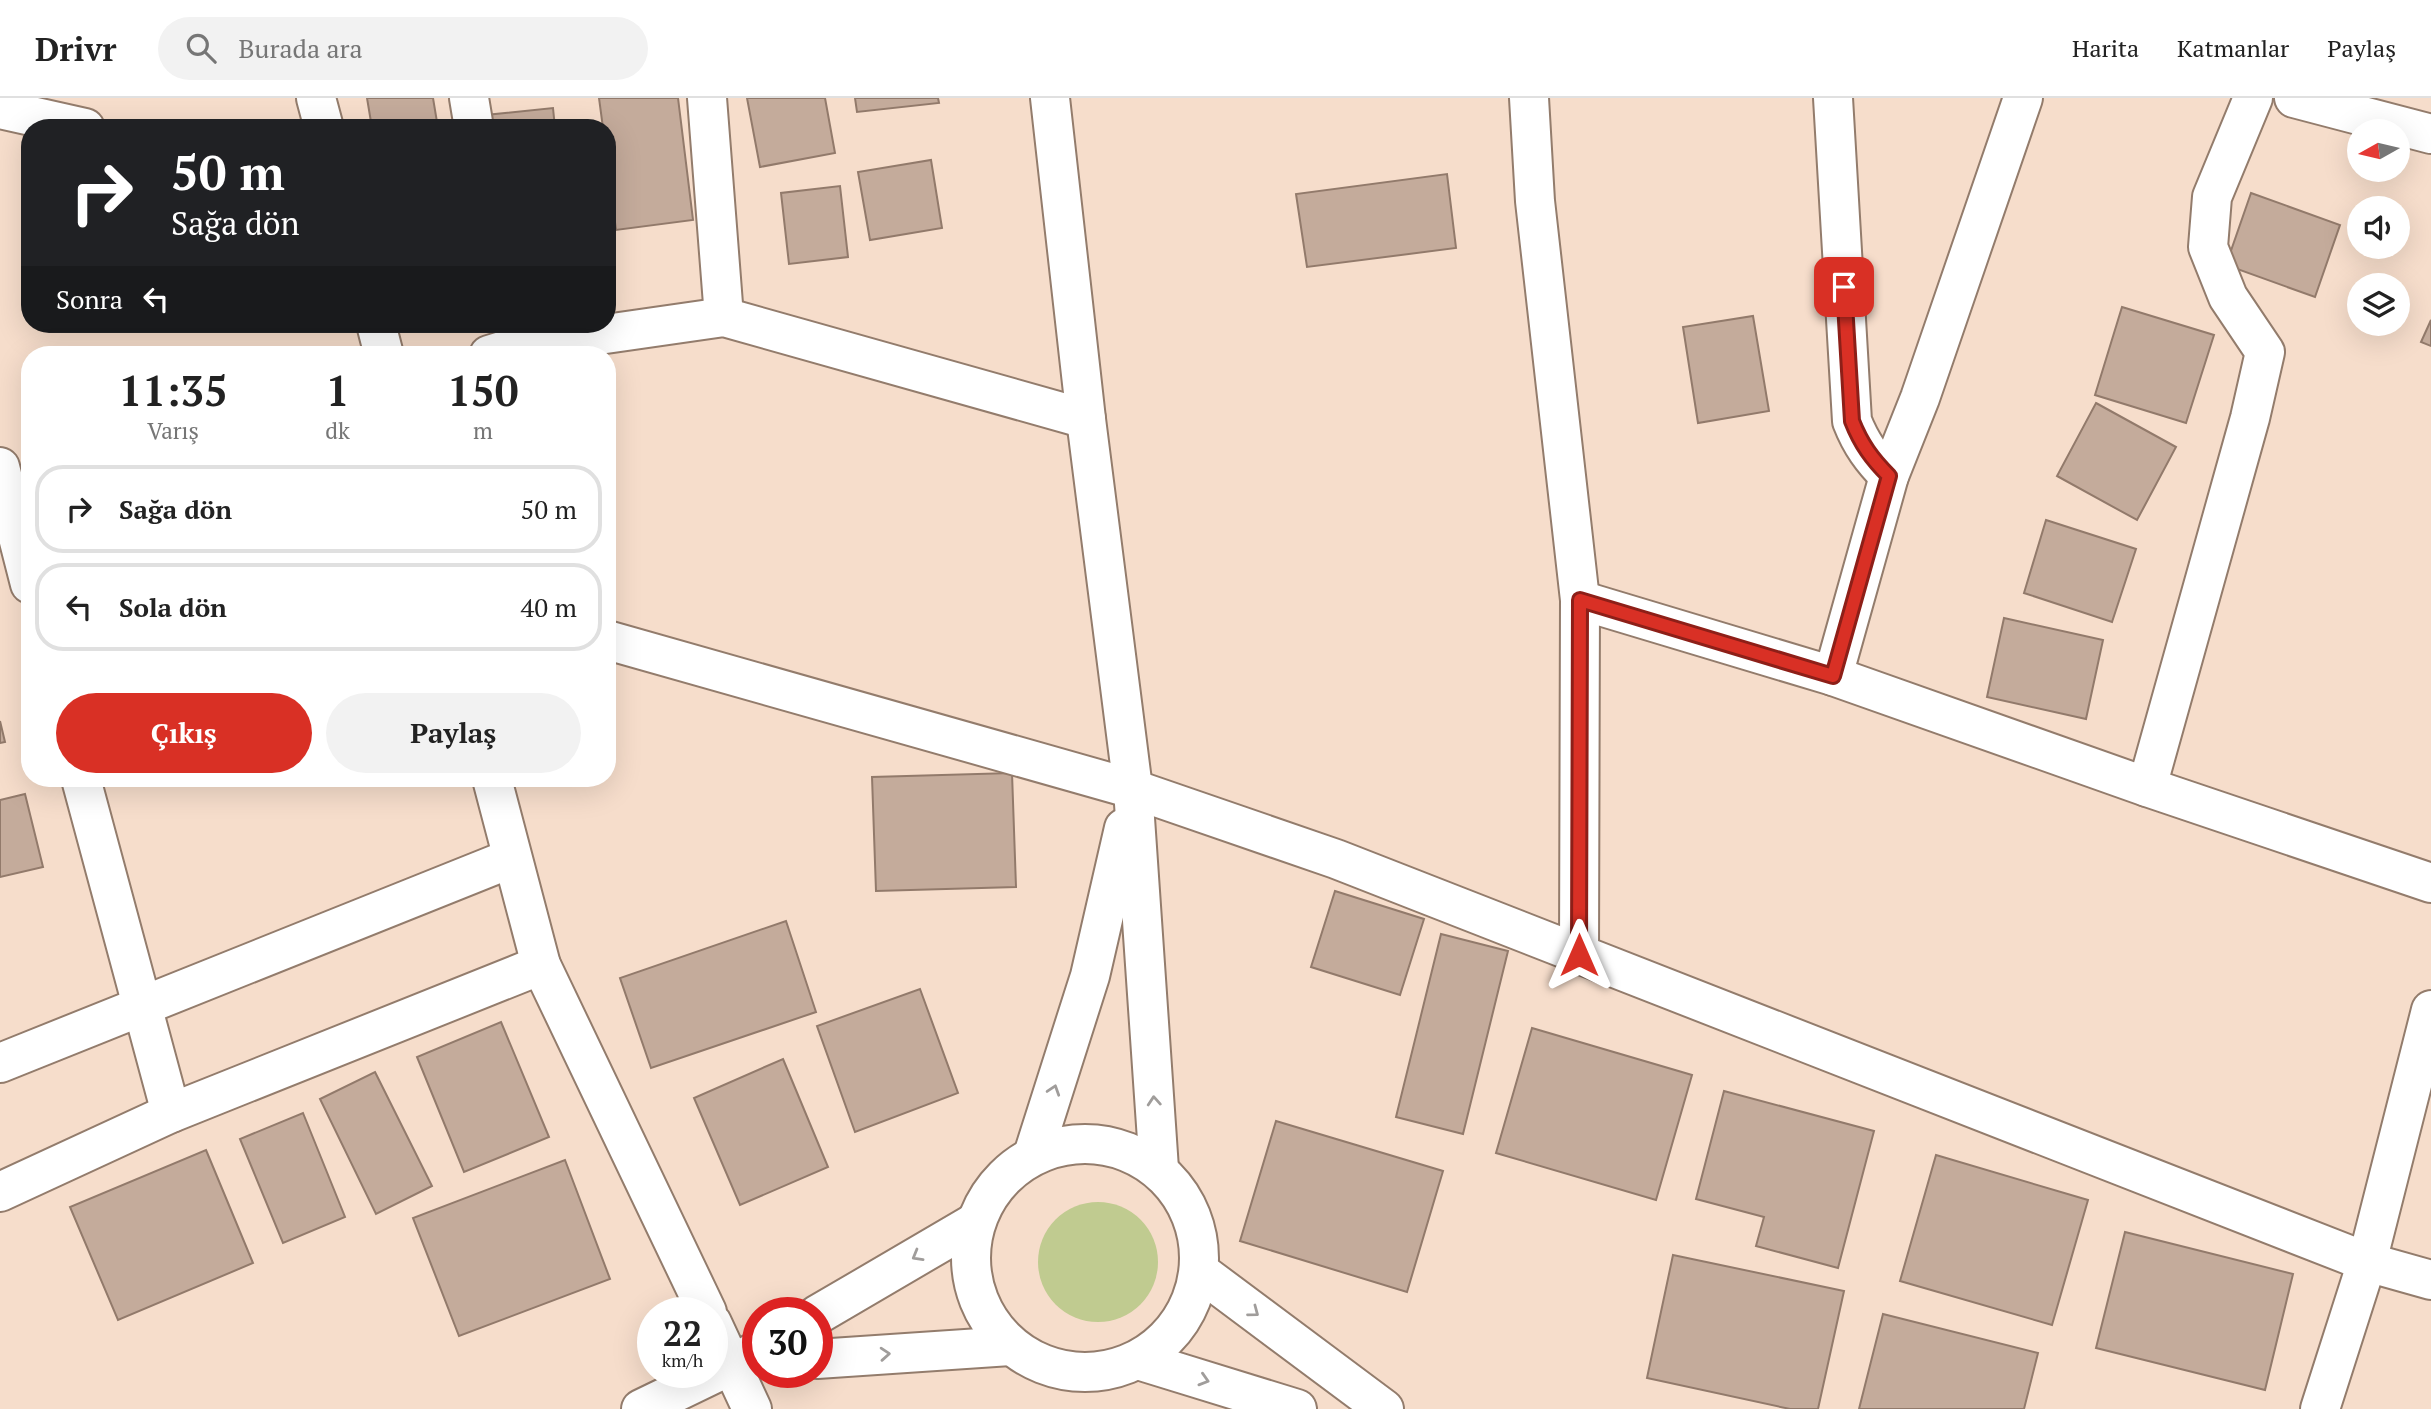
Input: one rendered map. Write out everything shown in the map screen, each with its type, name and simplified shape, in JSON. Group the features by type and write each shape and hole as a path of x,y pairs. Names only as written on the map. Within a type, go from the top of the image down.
{"street":[{"path":"316,98 322,119"},
{"path":"469,98 472,119"},
{"path":"707,98 724,317"},
{"path":"1050,98 1086,419 1133,789 1159,1169"},
{"path":"1529,98 1535,201 1580,600 1579,955"},
{"path":"1833,98 1852,421 1866,450 1889,476"},
{"path":"1833,676 1889,476 1920,398 2023,98"},
{"path":"2147,787 2250,418 2265,352 2228,297 2208,247 2212,197 2253,98"},
{"path":"2294,98 2425,121"},
{"path":"0,108 47,119"},
{"path":"616,329 724,317 1086,419"},
{"path":"505,342 584,333"},
{"path":"0,467 8,531 21,562"},
{"path":"1580,600 1833,676 2147,787 2431,883"},
{"path":"616,643 1133,789 1336,859 2367,1262 2431,1280"},
{"path":"83,787 171,1113"},
{"path":"494,787 541,965 700,1297"},
{"path":"1033,1155 1090,976 1133,789"},
{"path":"0,1063 512,858"},
{"path":"0,1192 171,1113 541,965"},
{"path":"2320,1409 2367,1262 2431,1010"},
{"path":"1075,1143 1119,1148 1159,1169 1192,1214 1199,1271 1189,1307 1168,1338 1138,1360 1095,1373 1050,1368 1010,1346 982,1310 970,1266 976,1222 998,1183 1033,1155 1075,1143"},
{"path":"833,1306 976,1222"},
{"path":"1199,1271 1384,1409"},
{"path":"728,1339 742,1352"},
{"path":"833,1358 1010,1346"},
{"path":"1138,1360 1297,1409"},
{"path":"640,1409 742,1362"},
{"path":"751,1388 752,1409"}],"green space":[{"path":"1098,1202 1121,1207 1140,1220 1153,1239 1158,1262 1153,1285 1140,1304 1121,1317 1098,1322 1075,1317 1056,1304 1043,1285 1038,1262 1043,1239 1056,1220 1075,1207"}],"building":[{"path":"367,98 433,98 436,119 370,119"},
{"path":"599,98 678,98 693,220 616,230 616,119 602,119"},
{"path":"747,98 825,98 835,153 760,167"},
{"path":"855,98 938,98 939,103 857,112"},
{"path":"553,108 554,119 486,119 486,115"},
{"path":"931,160 942,228 870,240 858,172"},
{"path":"1447,174 1456,248 1307,267 1296,194"},
{"path":"840,186 848,257 789,264 781,193"},
{"path":"2251,193 2340,225 2315,297 2226,265"},
{"path":"2122,307 2214,335 2186,423 2095,395"},
{"path":"1753,316 1769,411 1698,423 1683,327"},
{"path":"2431,320 2431,346 2421,342"},
{"path":"2096,403 2176,447 2137,520 2057,476"},
{"path":"2046,520 2136,549 2112,622 2024,593"},
{"path":"2004,618 2103,640 2086,719 1987,697"},
{"path":"0,721 5,742 0,743"},
{"path":"1012,773 1016,887 876,891 872,777"},
{"path":"25,794 43,867 0,877 0,800"},
{"path":"1335,891 1424,919 1400,995 1311,967"},
{"path":"786,921 816,1012 651,1068 620,978"},
{"path":"1441,934 1508,951 1463,1134 1396,1117"},
{"path":"920,989 958,1093 855,1132 817,1026"},
{"path":"501,1022 549,1137 464,1172 417,1057"},
{"path":"1532,1028 1692,1075 1656,1200 1496,1153"},
{"path":"783,1059 828,1167 740,1205 694,1098"},
{"path":"375,1072 432,1186 376,1214 320,1099"},
{"path":"1724,1091 1874,1131 1838,1268 1756,1246 1764,1217 1696,1199"},
{"path":"303,1113 345,1217 283,1243 240,1139"},
{"path":"1276,1121 1443,1171 1407,1292 1240,1241"},
{"path":"206,1150 253,1263 118,1320 70,1207"},
{"path":"1936,1155 2088,1200 2052,1325 1900,1281"},
{"path":"565,1160 610,1279 459,1336 413,1218"},
{"path":"2125,1232 2293,1274 2265,1390 2096,1348"},
{"path":"1673,1255 1844,1291 1818,1409 1790,1409 1647,1378"},
{"path":"1883,1314 2038,1353 2024,1409 1859,1409"}],"route":[{"path":"1579,955 1580,600 1833,676 1889,476 1872,459 1860,441 1852,421 1844,287"}]}
